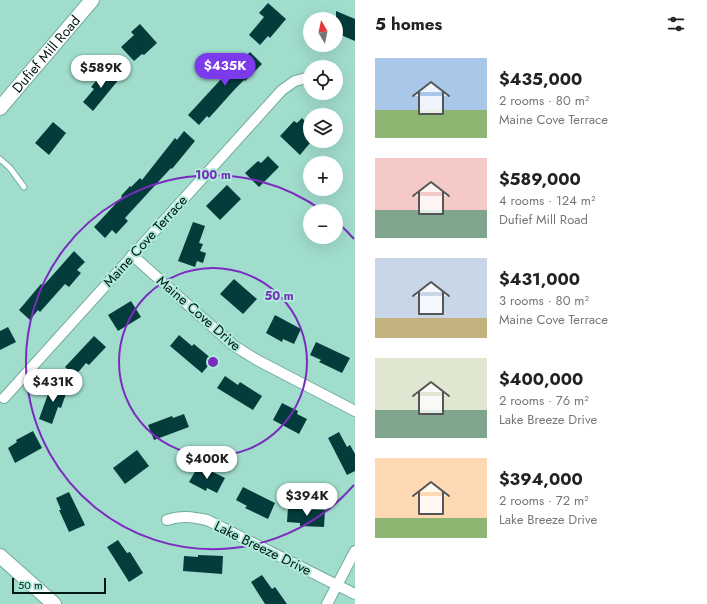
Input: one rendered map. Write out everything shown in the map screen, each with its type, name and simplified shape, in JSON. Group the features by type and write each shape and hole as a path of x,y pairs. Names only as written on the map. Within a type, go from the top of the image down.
{"main road":[{"name":"Dufief Mill Road","path":"0,108 92,0"},
{"path":"0,556 54,604"}],"street":[{"name":"Maine Cove Terrace","path":"4,398 282,90 294,81 303,79"},
{"name":"Maine Cove Drive","path":"132,255 233,345 257,360 355,411"},
{"name":"Lake Breeze Drive","path":"167,520 177,516 207,520 355,594"},
{"path":"327,604 355,551"}],"lane":[{"path":"0,159 10,168 24,187"}],"building":[{"path":"268,3 286,19 270,38 268,36 260,45 249,35 264,17 259,13"},
{"path":"343,14 355,19 355,41 343,36"},
{"path":"140,24 157,43 144,55 142,54 134,61 121,47 134,35 131,32"},
{"path":"250,52 262,64 235,89 209,118 207,116 199,125 188,115 223,77 219,73 230,62 235,67"},
{"path":"107,68 120,78 93,111 83,102 94,89 91,87"},
{"path":"302,118 303,119 303,148 306,148 300,155 280,136 294,121 297,123"},
{"path":"53,122 66,133 49,155 35,143"},
{"path":"184,131 195,141 172,169 171,168 125,218 128,221 116,234 112,230 105,238 94,227 122,197 121,196 130,186 131,187 140,178 142,180 175,138 177,140"},
{"path":"268,156 279,167 259,187 245,173 258,161 261,163"},
{"path":"227,185 241,199 220,220 206,206"},
{"path":"193,222 205,226 199,243 203,244 200,251 206,253 203,263 197,261 195,267 178,261"},
{"path":"74,251 85,262 77,270 81,273 69,287 65,284 40,312 38,310 30,320 19,310 41,284 43,286"},
{"path":"234,279 257,299 243,314 220,294"},
{"path":"131,301 141,317 118,331 108,315"},
{"path":"275,315 301,329 294,344 283,339 282,342 266,333"},
{"path":"8,327 16,342 0,350 0,331"},
{"path":"179,335 192,346 194,344 213,360 202,373 170,346"},
{"path":"94,336 106,347 89,365 86,363 75,376 65,367"},
{"path":"316,342 350,358 342,373 319,362 321,360 310,355"},
{"path":"225,376 238,385 240,382 262,396 253,410 217,388"},
{"path":"52,383 68,388 61,408 58,407 52,424 39,419"},
{"path":"282,403 298,411 297,414 307,419 299,434 273,420"},
{"path":"184,414 189,427 154,440 148,425 172,416 173,418"},
{"path":"33,431 42,448 15,463 8,448 17,442 16,440"},
{"path":"339,432 347,447 350,445 355,454 355,471 347,475 328,438"},
{"path":"137,450 149,466 125,484 113,468"},
{"path":"199,465 225,478 217,493 207,488 206,491 189,482"},
{"path":"243,487 275,503 268,519 245,508 247,506 236,500"},
{"path":"69,492 85,525 69,532 59,510 61,510 56,498"},
{"path":"288,508 325,510 324,527 300,526 300,523 287,522"},
{"path":"118,540 127,553 130,552 143,573 129,582 107,547"},
{"path":"198,555 223,556 222,574 183,571 184,556 198,557"},
{"path":"262,575 272,589 275,587 287,604 265,604 251,582"}]}
